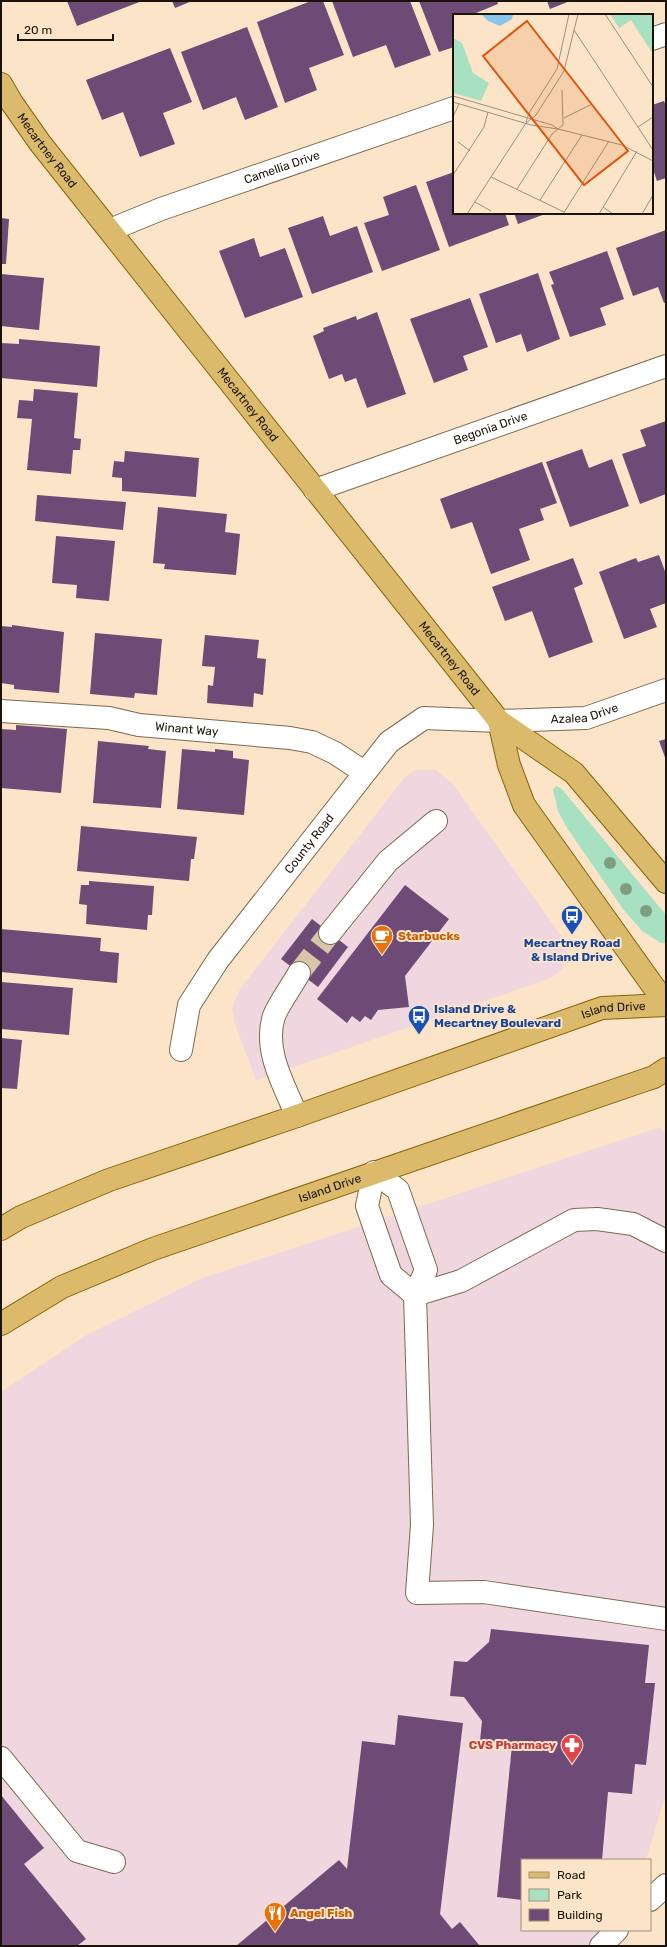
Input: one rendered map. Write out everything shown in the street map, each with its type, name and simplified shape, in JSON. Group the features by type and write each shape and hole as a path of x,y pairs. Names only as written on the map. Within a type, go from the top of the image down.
{"main road":[{"name":"Mecartney Road","path":"1,84 12,103 40,143 499,721 574,773 666,882"},
{"name":"Mecartney Road","path":"499,721 509,765 524,805 666,1004"},
{"name":"Island Drive","path":"1,1229 21,1217 109,1180 297,1116 602,1008 666,1004"},
{"name":"Island Drive","path":"1,1324 62,1287 146,1252 374,1172 649,1079 666,1069"}],"street":[{"path":"653,39 666,34"},
{"name":"Camellia Drive","path":"110,230 161,209 453,108"},
{"name":"Begonia Drive","path":"315,490 666,366"},
{"name":"Azalea Drive","path":"499,721 586,718 666,690"},
{"name":"Winant Way","path":"1,711 109,718 139,725 297,739 312,742 335,753 364,772"},
{"name":"County Road","path":"181,1050 189,1005 218,960 389,742 424,718 499,721"},
{"path":"330,933 388,861 436,821"},
{"path":"297,1116 275,1062 270,1040 275,1015 299,973"},
{"path":"415,1295 391,1275 367,1206 374,1172 398,1190 426,1270 415,1295 422,1526 417,1593 484,1592 666,1620"},
{"path":"415,1295 461,1281 574,1220 597,1219 633,1224 666,1241"},
{"path":"1,1758 77,1851 114,1862"},
{"path":"651,1899 666,1885"},
{"path":"601,1946 616,1931"}],"shaded area":[{"path":"416,770 436,770 453,784 567,944 567,955 562,969 551,978 256,1080 235,1024 232,1008 240,989 405,777"},
{"path":"661,1127 666,1134 666,1793 646,1859 521,1859 521,1931 610,1931 602,1946 1,1946 1,1392 85,1336 200,1279"}],"green space":[{"path":"556,786 561,788 666,915 666,943 661,943 642,931 623,909 567,828 558,811 553,790"}],"building":[{"path":"67,1 142,1 77,26"},
{"path":"172,1 192,1 175,8"},
{"path":"311,1 323,1 344,55 309,68 317,90 285,103 257,22"},
{"path":"332,1 410,1 431,55 395,68 386,45 353,57"},
{"path":"419,1 497,1 498,4 473,14 453,14 453,47 439,52"},
{"path":"547,1 570,1 550,9"},
{"path":"247,27 278,107 245,120 236,97 203,110 181,52"},
{"path":"170,48 192,102 163,113 175,144 140,157 123,112 102,120 86,80"},
{"path":"664,101 666,106 666,178 657,181 653,169 653,105"},
{"path":"453,172 453,214 505,214 509,225 449,247 426,182"},
{"path":"416,185 440,250 382,271 364,223 389,215 383,197"},
{"path":"514,214 545,214 518,224"},
{"path":"323,216 330,236 357,226 373,272 312,294 288,228"},
{"path":"1,218 9,219 6,264 1,264"},
{"path":"666,230 666,302 664,303 658,287 633,296 616,248"},
{"path":"254,238 260,257 285,248 303,297 245,318 219,251"},
{"path":"607,251 624,299 600,308 606,325 570,337 551,285 554,284 549,272"},
{"path":"538,273 560,339 527,352 521,334 496,343 479,294"},
{"path":"1,274 44,278 39,330 1,326"},
{"path":"470,298 488,347 463,356 468,370 434,383 410,319"},
{"path":"377,312 406,394 367,408 356,378 345,382 342,374 329,379 313,336 324,331 323,328 356,316 357,320"},
{"path":"19,339 100,346 97,387 1,378 1,343 19,344"},
{"path":"34,389 78,393 74,438 81,439 80,450 73,450 71,474 27,470 32,419 17,418 19,400 33,401"},
{"path":"666,421 666,494 640,504 622,454 646,446 640,430"},
{"path":"582,449 589,468 612,459 629,506 570,527 546,462"},
{"path":"125,451 199,458 196,497 122,491 122,478 112,477 114,461 124,462"},
{"path":"542,462 557,503 540,509 544,520 519,529 530,560 491,574 472,522 451,529 440,499"},
{"path":"37,495 126,502 123,530 35,521"},
{"path":"158,507 227,514 225,532 240,534 236,575 164,569 165,564 153,563"},
{"path":"56,536 115,541 109,601 76,598 77,585 52,583"},
{"path":"659,555 666,574 666,603 650,609 657,627 624,639 599,572 636,558 638,562"},
{"path":"573,558 583,584 574,588 593,642 549,658 532,611 505,621 492,587"},
{"path":"12,625 64,632 59,693 14,689 14,685 1,683 1,626 12,627"},
{"path":"95,633 162,639 157,695 135,693 134,698 90,694"},
{"path":"205,635 259,640 257,658 266,659 263,695 254,693 253,707 207,703 208,685 213,686 215,667 202,666"},
{"path":"16,725 67,729 61,793 1,788 1,729 16,730"},
{"path":"666,739 666,760 659,741"},
{"path":"98,741 149,746 148,749 166,751 161,808 93,803"},
{"path":"182,749 215,752 215,749 233,751 233,758 249,760 244,815 177,809"},
{"path":"81,826 197,837 194,859 191,859 189,881 77,871"},
{"path":"89,881 154,886 152,915 148,915 147,930 86,924 87,905 79,904 81,885 89,885"},
{"path":"405,885 449,919 405,976 409,1007 378,1010 371,1020 365,1016 360,1022 352,1016 347,1023 317,999"},
{"path":"312,919 348,947 318,987 281,959"},
{"path":"1,929 101,938 100,951 119,953 117,983 1,972"},
{"path":"1,982 73,988 69,1035 1,1029"},
{"path":"1,1038 22,1040 17,1089 1,1088"},
{"name":"CVS Pharmacy","path":"491,1629 649,1645 645,1683 655,1683 646,1765 635,1764 632,1794 608,1792 602,1859 521,1859 521,1900 497,1897 512,1745 480,1741 482,1721 464,1697 450,1696 454,1661 467,1662 489,1642"},
{"path":"398,1715 463,1723 440,1914 452,1929 460,1922 480,1946 236,1946 339,1860 347,1869 362,1741 395,1745"},
{"path":"1,1795 44,1848 24,1864 86,1939 77,1946 1,1946"}],"tunnel":[{"path":"299,973 330,933"}],"place":[{"name":"Mecartney Road & Island Drive","path":"572,936"},
{"name":"Starbucks","path":"382,956"},
{"name":"Island Drive & Mecartney Boulevard","path":"419,1036"},
{"name":"CVS Pharmacy","path":"572,1764"},
{"name":"Angel Fish","path":"275,1932"}]}
